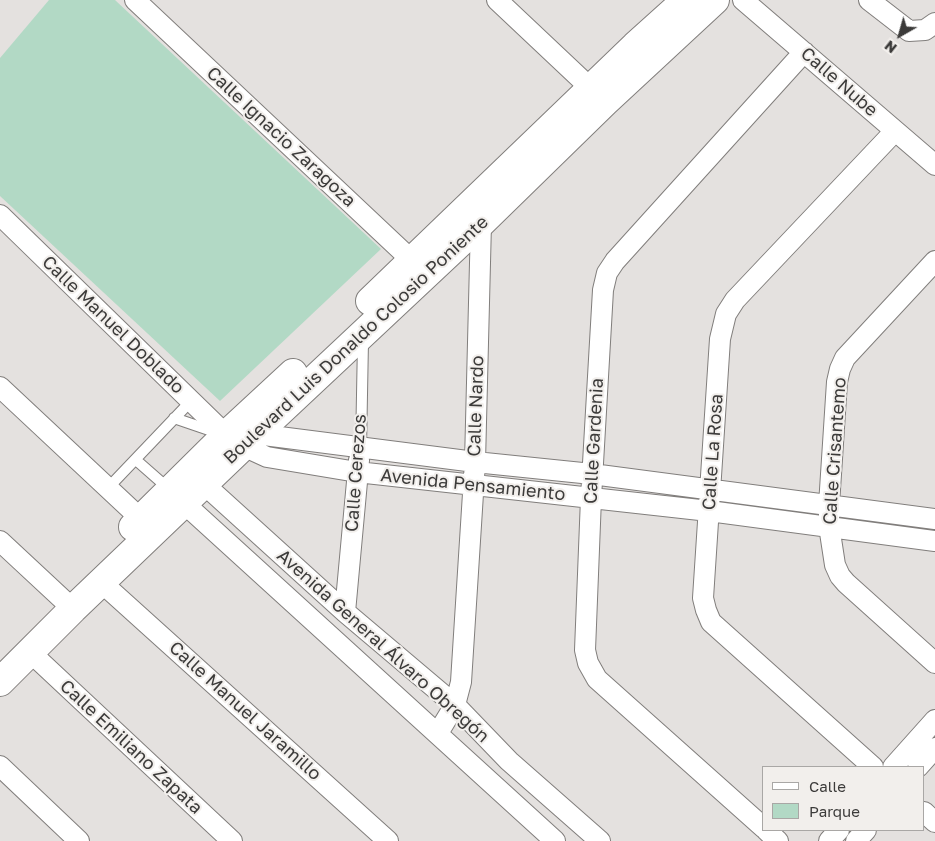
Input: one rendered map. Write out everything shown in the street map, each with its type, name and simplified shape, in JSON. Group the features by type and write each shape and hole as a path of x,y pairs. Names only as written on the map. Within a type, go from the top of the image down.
{"main road":[{"name":"Boulevard Luis Donaldo Colosio Poniente","path":"0,657 67,603 101,582 187,487 241,435 358,313 481,223 686,0"},
{"name":"Boulevard Luis Donaldo Colosio Poniente","path":"241,435 363,333 419,267 598,95 715,0"},
{"name":"Boulevard Luis Donaldo Colosio Poniente","path":"0,682 30,652 67,603 141,518 187,487"}],"street":[{"name":"Calle Ignacio Zaragoza","path":"135,0 419,267"},
{"path":"497,0 598,95"},
{"name":"Calle Nube","path":"743,0 935,165"},
{"path":"869,0 909,31 925,30 935,23"},
{"name":"Calle Gardenia","path":"762,826 597,679 588,663 585,650 592,474 603,290 607,274 614,261 804,52"},
{"name":"Calle La Rosa","path":"872,766 712,622 703,598 720,339 726,314 735,300 895,131"},
{"name":"Calle Manuel Doblado","path":"0,215 191,401 241,435"},
{"name":"Calle Nardo","path":"438,733 455,705 461,682 474,462 481,223"},
{"name":"Calle Crisantemo","path":"935,261 846,358 840,369 837,382 828,505 835,565 840,576 935,663"},
{"path":"0,387 141,518"},
{"name":"Avenida Pensamiento","path":"241,435 592,474 935,519"},
{"name":"Avenida Pensamiento","path":"241,435 267,457 357,472 709,511 935,540"},
{"name":"Calle Cerezos","path":"345,612 357,472 361,448"},
{"name":"Avenida General Álvaro Obregón","path":"187,487 345,612 455,705 509,761 600,841"},
{"name":"Avenida General Álvaro Obregón","path":"187,487 438,733 555,841"},
{"path":"0,541 67,603"},
{"name":"Calle Manuel Jaramillo","path":"101,582 388,841"},
{"name":"Calle Emiliano Zapata","path":"30,652 232,841"},
{"path":"894,766 935,720"},
{"path":"919,766 935,748"},
{"path":"0,766 79,841"},
{"path":"925,813 935,822"},
{"name":"Calle Gardenia","path":"767,831 778,841"},
{"path":"829,841 838,831"},
{"path":"856,841 865,831"}],"lane":[{"name":"Calle Cerezos","path":"361,448 363,333"},
{"path":"108,488 191,401"},
{"path":"174,418 241,435"},
{"path":"136,460 187,487"}],"green space":[{"path":"49,0 115,0 381,249 220,401 0,196 0,58"}]}
